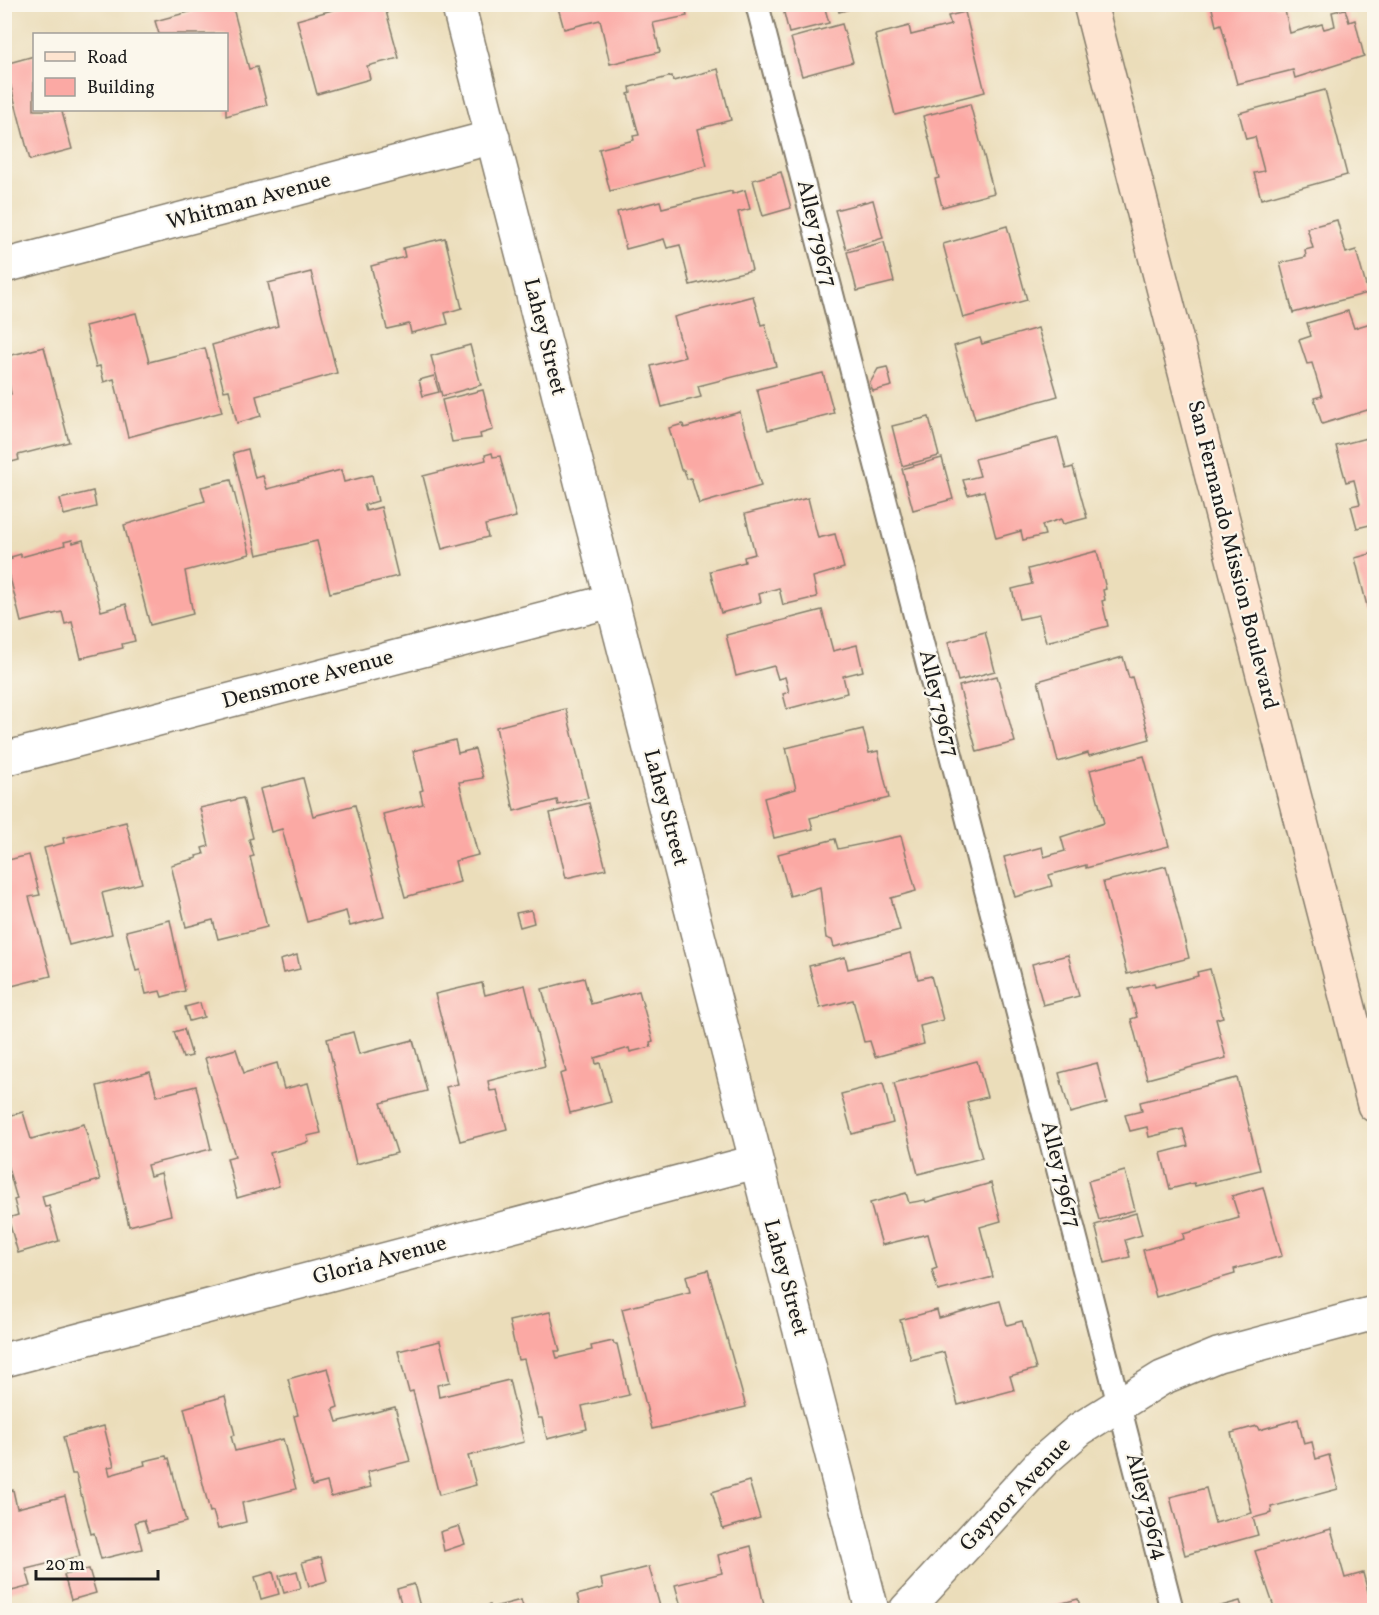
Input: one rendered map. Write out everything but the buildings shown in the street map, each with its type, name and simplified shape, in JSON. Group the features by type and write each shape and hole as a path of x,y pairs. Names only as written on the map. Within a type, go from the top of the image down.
{"main road":[{"name":"San Fernando Mission Boulevard","path":"1090,4 1374,1105"}],"street":[{"name":"Lahey Street","path":"459,4 872,1611"},
{"name":"Whitman Avenue","path":"4,266 493,137"},
{"name":"Densmore Avenue","path":"4,759 611,601"},
{"name":"Gloria Avenue","path":"4,1360 755,1162"},
{"name":"Gaynor Avenue","path":"906,1611 1043,1461 1080,1428 1162,1378 1218,1355 1374,1312"}],"lane":[{"name":"Alley 79677","path":"757,4 1119,1404"},
{"name":"Alley 79674","path":"1119,1404 1172,1611"}]}
